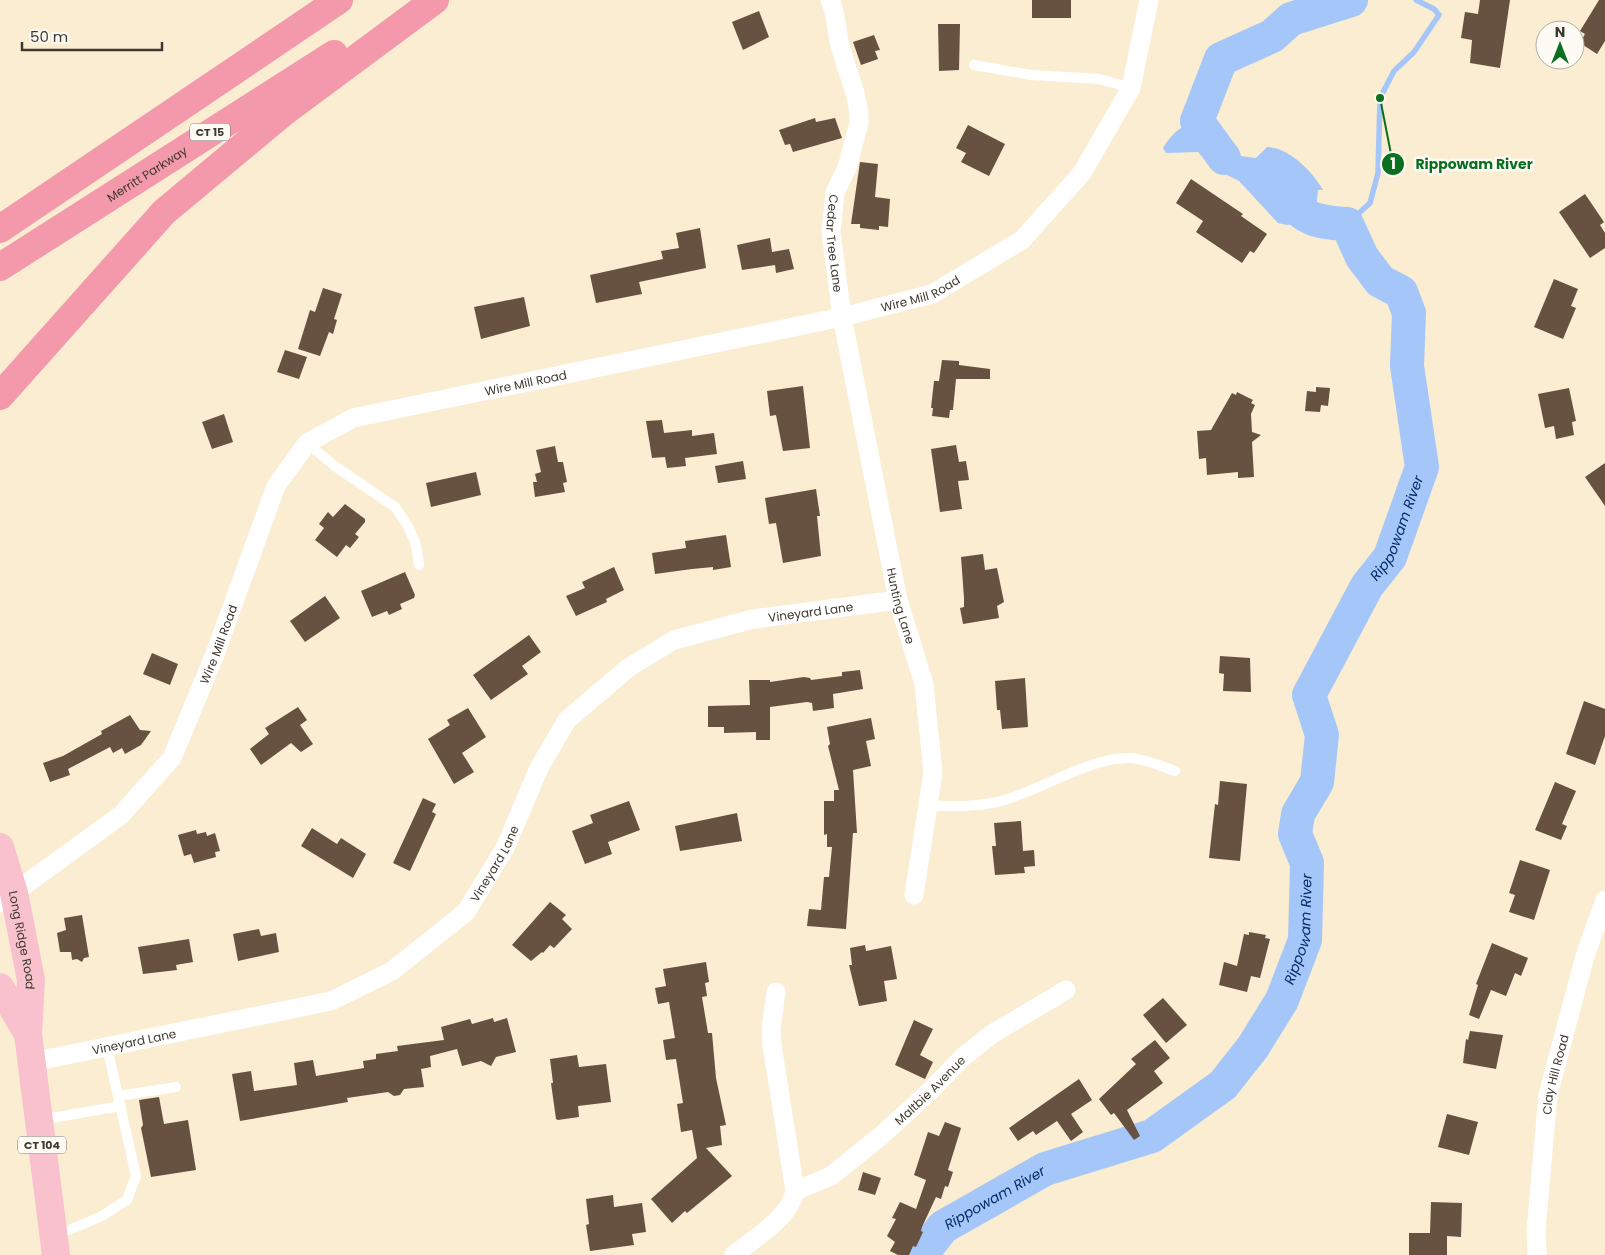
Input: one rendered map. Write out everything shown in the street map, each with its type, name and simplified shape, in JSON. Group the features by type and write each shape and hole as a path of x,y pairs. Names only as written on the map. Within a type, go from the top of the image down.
{"highway":[{"path":"0,228 339,0"},
{"name":"Merritt Parkway","path":"0,267 420,0"},
{"path":"0,396 164,212 284,112 434,0"}],"main road":[{"name":"Long Ridge Road","path":"0,848 7,898 31,980 28,1034 55,1246"},
{"name":"Long Ridge Road","path":"0,987 28,1034"}],"street":[{"name":"Cedar Tree Lane","path":"830,0 836,18 839,44 860,109 860,123 832,207 832,232 842,317"},
{"name":"Wire Mill Road","path":"7,898 120,815 172,758 215,654 276,486 307,443 353,418 842,317 932,294 1022,240 1082,173 1130,88 1149,0"},
{"name":"Hunting Lane","path":"842,317 898,600 924,684 933,773 914,895"},
{"name":"Vineyard Lane","path":"32,1062 331,1001 392,971 466,912 505,848 539,768 567,720 628,668 674,640 753,619 898,600"},
{"name":"Clay Hill Road","path":"1537,1255 1536,1230 1548,1095 1585,956 1605,900"},
{"name":"Maltbie Avenue","path":"795,1191 831,1176 882,1135 964,1057 985,1040 1066,990"},
{"path":"734,1255 778,1218 793,1201 795,1191 770,1029 776,992"}],"lane":[{"path":"974,65 1031,74 1100,79 1130,88"},
{"path":"307,443 395,507 408,526 416,545 419,566"},
{"path":"928,806 964,807 996,802 1039,788 1092,765 1116,759 1132,758 1175,771"},
{"path":"55,1246 127,1200 136,1176 107,1047"},
{"path":"39,1120 176,1088"}],"water":[{"path":"1212,117 1223,142 1240,156 1256,158 1267,147 1275,148 1292,156 1307,168 1323,190 1318,190 1315,220 1287,225 1278,223 1239,181 1215,169 1198,152 1166,153 1163,148 1183,126"}],"building":[{"path":"1032,0 1071,0 1071,18 1032,18"},
{"path":"1480,0 1510,0 1500,68 1470,63 1472,40 1461,38 1465,12 1478,14"},
{"path":"1599,0 1605,0 1605,41 1597,54 1585,46 1585,23"},
{"path":"759,11 769,37 743,50 732,22"},
{"path":"938,24 960,24 959,70 939,71"},
{"path":"874,35 880,50 875,51 878,59 861,65 853,42"},
{"path":"815,118 816,122 835,118 842,138 793,152 790,144 785,145 779,130"},
{"path":"968,125 1005,144 989,176 961,162 966,153 956,148"},
{"path":"860,162 878,164 875,197 890,199 888,227 879,226 879,230 860,228 860,224 851,224"},
{"path":"1191,179 1243,214 1241,216 1267,234 1254,253 1250,251 1242,263 1196,232 1203,221 1176,203"},
{"path":"1585,194 1604,222 1600,225 1605,233 1605,248 1590,258 1559,212"},
{"path":"700,228 706,268 639,282 642,294 596,303 590,275 663,259 661,251 679,248 676,233"},
{"path":"770,238 772,252 789,249 794,269 776,273 775,265 742,270 737,245"},
{"path":"1554,279 1578,289 1571,306 1576,308 1563,339 1534,327"},
{"path":"323,288 342,294 334,319 337,320 333,334 329,332 320,356 298,349 310,310 315,312"},
{"path":"524,297 530,326 481,339 474,307"},
{"path":"285,350 307,357 299,379 277,372"},
{"path":"942,360 959,361 959,365 990,369 990,379 956,379 953,410 950,410 949,418 932,416 933,408 931,408 934,381 939,381"},
{"path":"803,386 810,448 783,451 776,415 770,416 767,391"},
{"path":"1316,387 1330,388 1328,406 1321,405 1320,412 1305,411 1307,391 1316,392"},
{"path":"1569,388 1576,421 1572,422 1574,435 1556,439 1554,426 1545,428 1538,394"},
{"path":"1237,392 1253,400 1251,403 1255,405 1251,414 1252,432 1261,435 1252,442 1254,477 1238,478 1238,472 1207,475 1206,458 1199,459 1197,431 1211,430 1232,393 1236,395"},
{"path":"224,414 233,442 212,449 202,422"},
{"path":"662,420 664,433 692,430 692,436 714,433 717,454 685,458 686,466 667,468 665,457 652,458 646,421"},
{"path":"956,445 959,462 966,461 969,480 958,481 962,509 940,512 931,449"},
{"path":"555,446 558,462 563,462 567,482 563,483 565,492 535,497 533,482 537,482 535,474 541,472 536,450"},
{"path":"743,461 746,479 718,483 715,466"},
{"path":"1605,463 1605,506 1585,477"},
{"path":"476,472 481,495 431,507 426,483"},
{"path":"816,489 820,516 817,516 821,556 783,563 776,523 769,524 765,498"},
{"path":"345,504 365,519 365,522 355,534 359,537 350,548 346,545 337,557 315,540 324,528 319,524 328,512 333,517"},
{"path":"726,535 731,567 713,570 713,567 655,574 652,553 686,548 685,541"},
{"path":"983,554 985,570 997,568 1004,602 997,606 999,618 963,624 960,608 964,607 961,557"},
{"path":"614,567 624,590 606,599 607,602 576,616 566,596 585,588 582,582"},
{"path":"405,572 415,595 414,598 400,604 402,609 389,615 387,611 372,617 361,591"},
{"path":"325,596 340,618 305,642 290,621"},
{"path":"529,635 541,652 522,666 528,674 491,700 473,675"},
{"path":"152,653 178,664 170,685 143,674"},
{"path":"1220,656 1250,658 1251,692 1223,691 1224,674 1219,673"},
{"path":"860,670 863,689 833,694 834,708 813,711 812,703 807,702 770,707 770,740 756,740 756,732 724,733 724,727 708,727 708,706 750,705 749,680 770,680 770,682 804,677 811,680 842,676 842,672"},
{"path":"1025,678 1028,727 1002,729 1000,710 997,710 995,681"},
{"path":"1584,701 1605,709 1605,736 1595,765 1566,754"},
{"path":"298,707 307,720 300,725 313,744 301,752 291,743 261,765 250,749 269,734 265,728"},
{"path":"468,708 486,737 462,753 474,772 454,784 428,739 450,725 447,720"},
{"path":"130,715 140,730 151,731 141,745 125,754 122,748 113,753 110,747 68,769 70,775 50,782 43,763 63,756 102,734 101,731"},
{"path":"871,718 875,739 866,741 871,766 853,770 857,833 853,833 846,929 807,926 809,909 821,910 824,877 829,877 832,847 827,847 827,834 824,835 824,801 834,801 834,790 839,790 828,746 830,744 827,727"},
{"path":"1220,781 1247,784 1240,861 1209,858 1215,804 1218,805"},
{"path":"1555,782 1576,791 1562,824 1567,826 1561,840 1535,830"},
{"path":"423,798 436,804 432,812 436,814 410,871 393,863"},
{"path":"629,801 640,830 608,842 612,854 585,864 572,831 593,823 590,815"},
{"path":"737,813 742,841 680,851 675,826"},
{"path":"1021,821 1023,851 1034,850 1035,866 1024,867 1025,873 995,875 992,846 996,846 994,823"},
{"path":"312,828 337,844 341,838 366,854 353,878 301,846"},
{"path":"196,830 197,834 206,832 207,836 215,833 220,851 215,852 216,857 194,863 191,854 184,856 178,835"},
{"path":"1520,860 1550,870 1534,920 1509,912 1515,895 1509,893"},
{"path":"550,902 566,915 562,919 572,929 554,948 550,945 543,953 531,961 512,945"},
{"path":"82,915 89,957 84,958 82,962 77,959 72,960 71,952 60,952 57,933 66,930 64,918"},
{"path":"259,929 261,936 276,933 279,952 238,961 233,934"},
{"path":"1249,932 1266,935 1265,938 1270,939 1260,978 1251,976 1247,992 1219,985 1224,962 1237,966 1244,934 1249,935"},
{"path":"189,939 193,962 176,965 177,970 143,974 138,947"},
{"path":"1492,943 1528,958 1521,976 1515,973 1506,996 1491,990 1479,1019 1469,1015 1478,985 1476,984"},
{"path":"865,945 866,951 891,946 897,979 884,981 887,1001 859,1006 849,965 852,965 850,948"},
{"path":"706,962 709,982 705,983 707,996 702,997 708,1033 712,1033 716,1078 726,1125 720,1126 722,1145 706,1148 732,1176 672,1223 651,1199 697,1158 692,1130 681,1132 677,1104 683,1103 676,1059 666,1060 663,1040 675,1038 669,1002 658,1004 655,988 666,986 663,969"},
{"path":"1163,998 1187,1025 1166,1043 1143,1015"},
{"path":"493,1018 494,1022 507,1018 516,1052 496,1057 491,1066 481,1061 462,1066 457,1049 430,1056 431,1067 421,1069 424,1087 404,1089 400,1095 394,1096 388,1092 347,1098 348,1102 240,1121 232,1074 251,1071 254,1091 297,1085 294,1063 313,1060 316,1076 364,1068 363,1061 376,1059 376,1054 398,1051 397,1046 444,1040 441,1027 470,1019 472,1024"},
{"path":"914,1020 933,1029 920,1055 933,1062 925,1079 895,1065"},
{"path":"1470,1031 1503,1035 1496,1069 1463,1063 1466,1039 1468,1040"},
{"path":"1155,1040 1170,1058 1154,1071 1163,1083 1127,1110 1140,1136 1134,1140 1114,1113 1111,1115 1099,1099 1136,1064 1131,1059"},
{"path":"577,1055 579,1067 606,1064 611,1102 578,1106 579,1117 558,1120 556,1119 551,1083 553,1083 550,1059"},
{"path":"1079,1079 1092,1100 1071,1114 1083,1132 1071,1141 1057,1121 1036,1135 1033,1131 1018,1141 1009,1128"},
{"path":"159,1097 164,1124 188,1120 196,1170 151,1177 141,1128 143,1125 139,1100"},
{"path":"1447,1114 1478,1122 1469,1155 1438,1147"},
{"path":"945,1122 961,1128 948,1170 953,1172 948,1187 945,1186 941,1199 936,1197 922,1227 921,1231 923,1232 916,1247 913,1246 909,1255 898,1255 890,1251 895,1242 887,1236 896,1219 892,1218 900,1202 916,1209 926,1180 914,1175 928,1132 939,1136"},
{"path":"863,1172 881,1178 875,1195 858,1190"},
{"path":"613,1195 614,1207 642,1203 646,1232 632,1234 634,1245 590,1251 586,1225 589,1224 586,1199"},
{"path":"1431,1202 1462,1203 1461,1237 1447,1236 1447,1255 1409,1255 1409,1233 1430,1233"}],"waterway":[{"name":"Rippowam River","path":"1224,158 1197,121 1221,59 1272,36 1291,19 1351,0"},
{"name":"Rippowam River","path":"1347,224 1370,203 1378,173 1380,98 1394,71 1414,52 1439,15 1434,9 1416,0"},
{"name":"Rippowam River","path":"921,1255 943,1227 1045,1169 1152,1136 1223,1085 1253,1047 1282,1000 1305,940 1307,863 1295,834 1298,814 1317,782 1322,735 1309,695 1367,586 1390,557 1422,467 1407,366 1409,313 1401,292 1380,281 1362,257 1347,224 1324,222 1309,217 1302,213 1280,191"}],"place":[{"name":"Rippowam River","path":"1380,98"}]}
